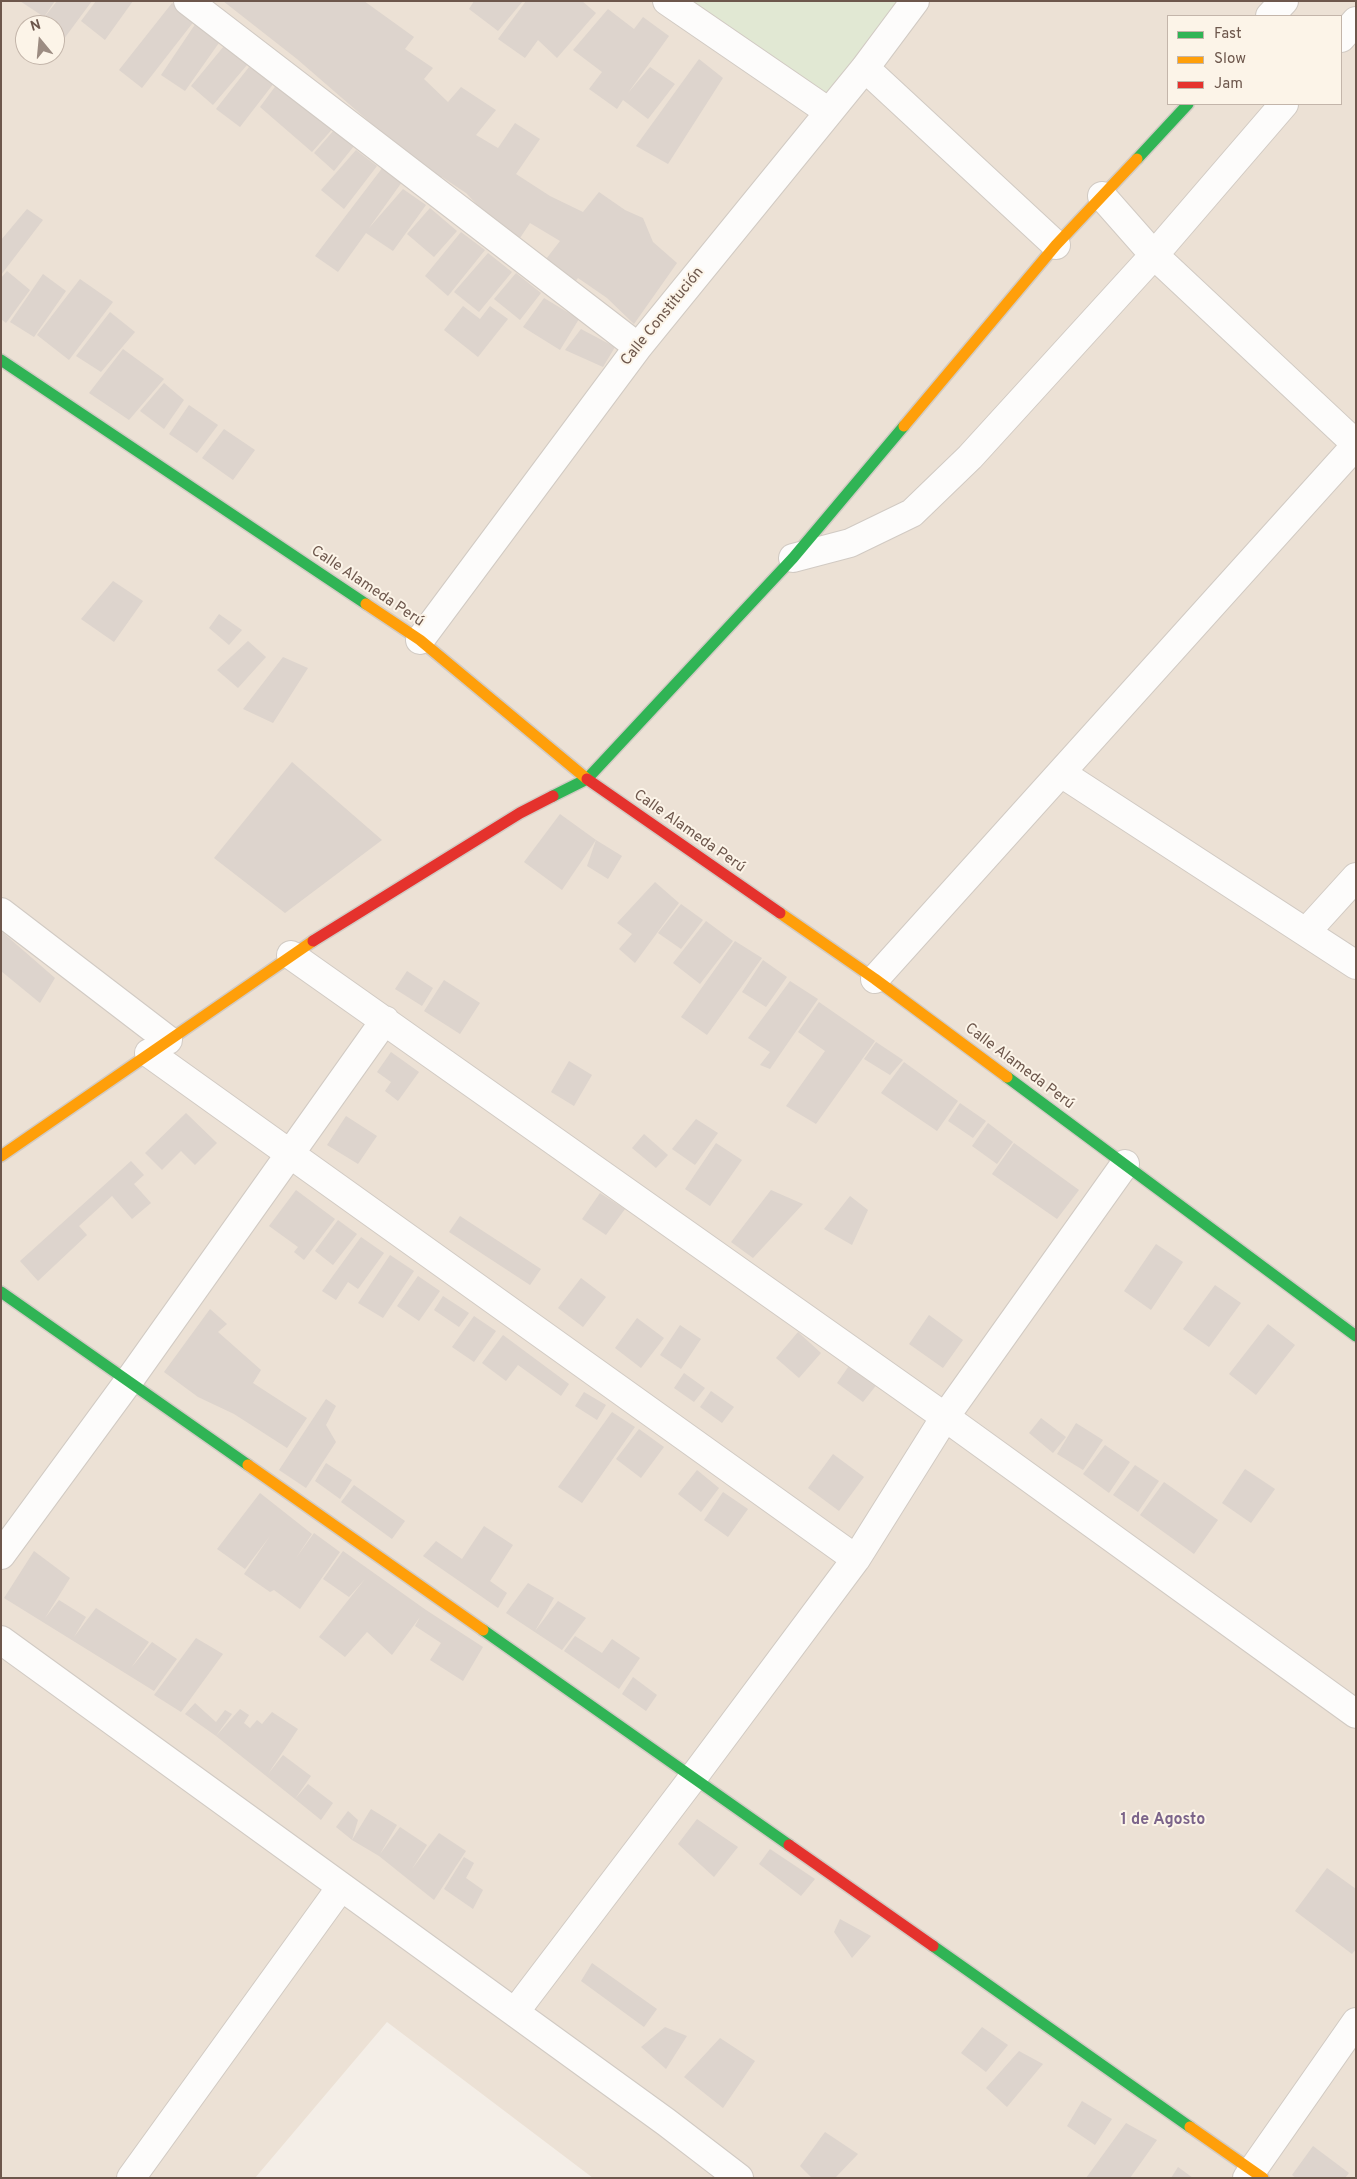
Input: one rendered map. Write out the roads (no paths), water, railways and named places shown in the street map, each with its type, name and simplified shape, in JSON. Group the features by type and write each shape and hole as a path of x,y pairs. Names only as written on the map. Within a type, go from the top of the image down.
{"street":[{"path":"667,1 829,112"},
{"name":"Calle Constitución","path":"420,640 638,348 865,68 915,1"},
{"path":"1271,15 1284,1"},
{"path":"196,4 638,348"},
{"path":"1342,37 1356,21"},
{"path":"865,68 1056,245"},
{"path":"1,1156 291,956 520,812 587,779 793,558 1056,245 1187,105"},
{"path":"793,558 850,543 912,513 970,457 1154,255 1283,105"},
{"path":"875,979 1356,444 1154,255 1102,196"},
{"name":"Calle Alameda Perú","path":"1,360 420,640 587,779 875,979 1356,1336"},
{"path":"1061,773 1356,964"},
{"path":"1307,932 1356,877"},
{"path":"1,912 159,1047 289,1154 856,1559"},
{"path":"291,956 385,1020 945,1417 1356,1714"},
{"path":"1,1555 128,1382 385,1020"},
{"path":"515,2012 856,1559 945,1417 1125,1164"},
{"path":"1,1292 1254,2175 1356,2022"},
{"path":"1,1640 666,2122 739,2178"},
{"path":"131,2178 341,1887"}],"district":[{"name":"1 de Agosto","path":"1163,1821"}]}
